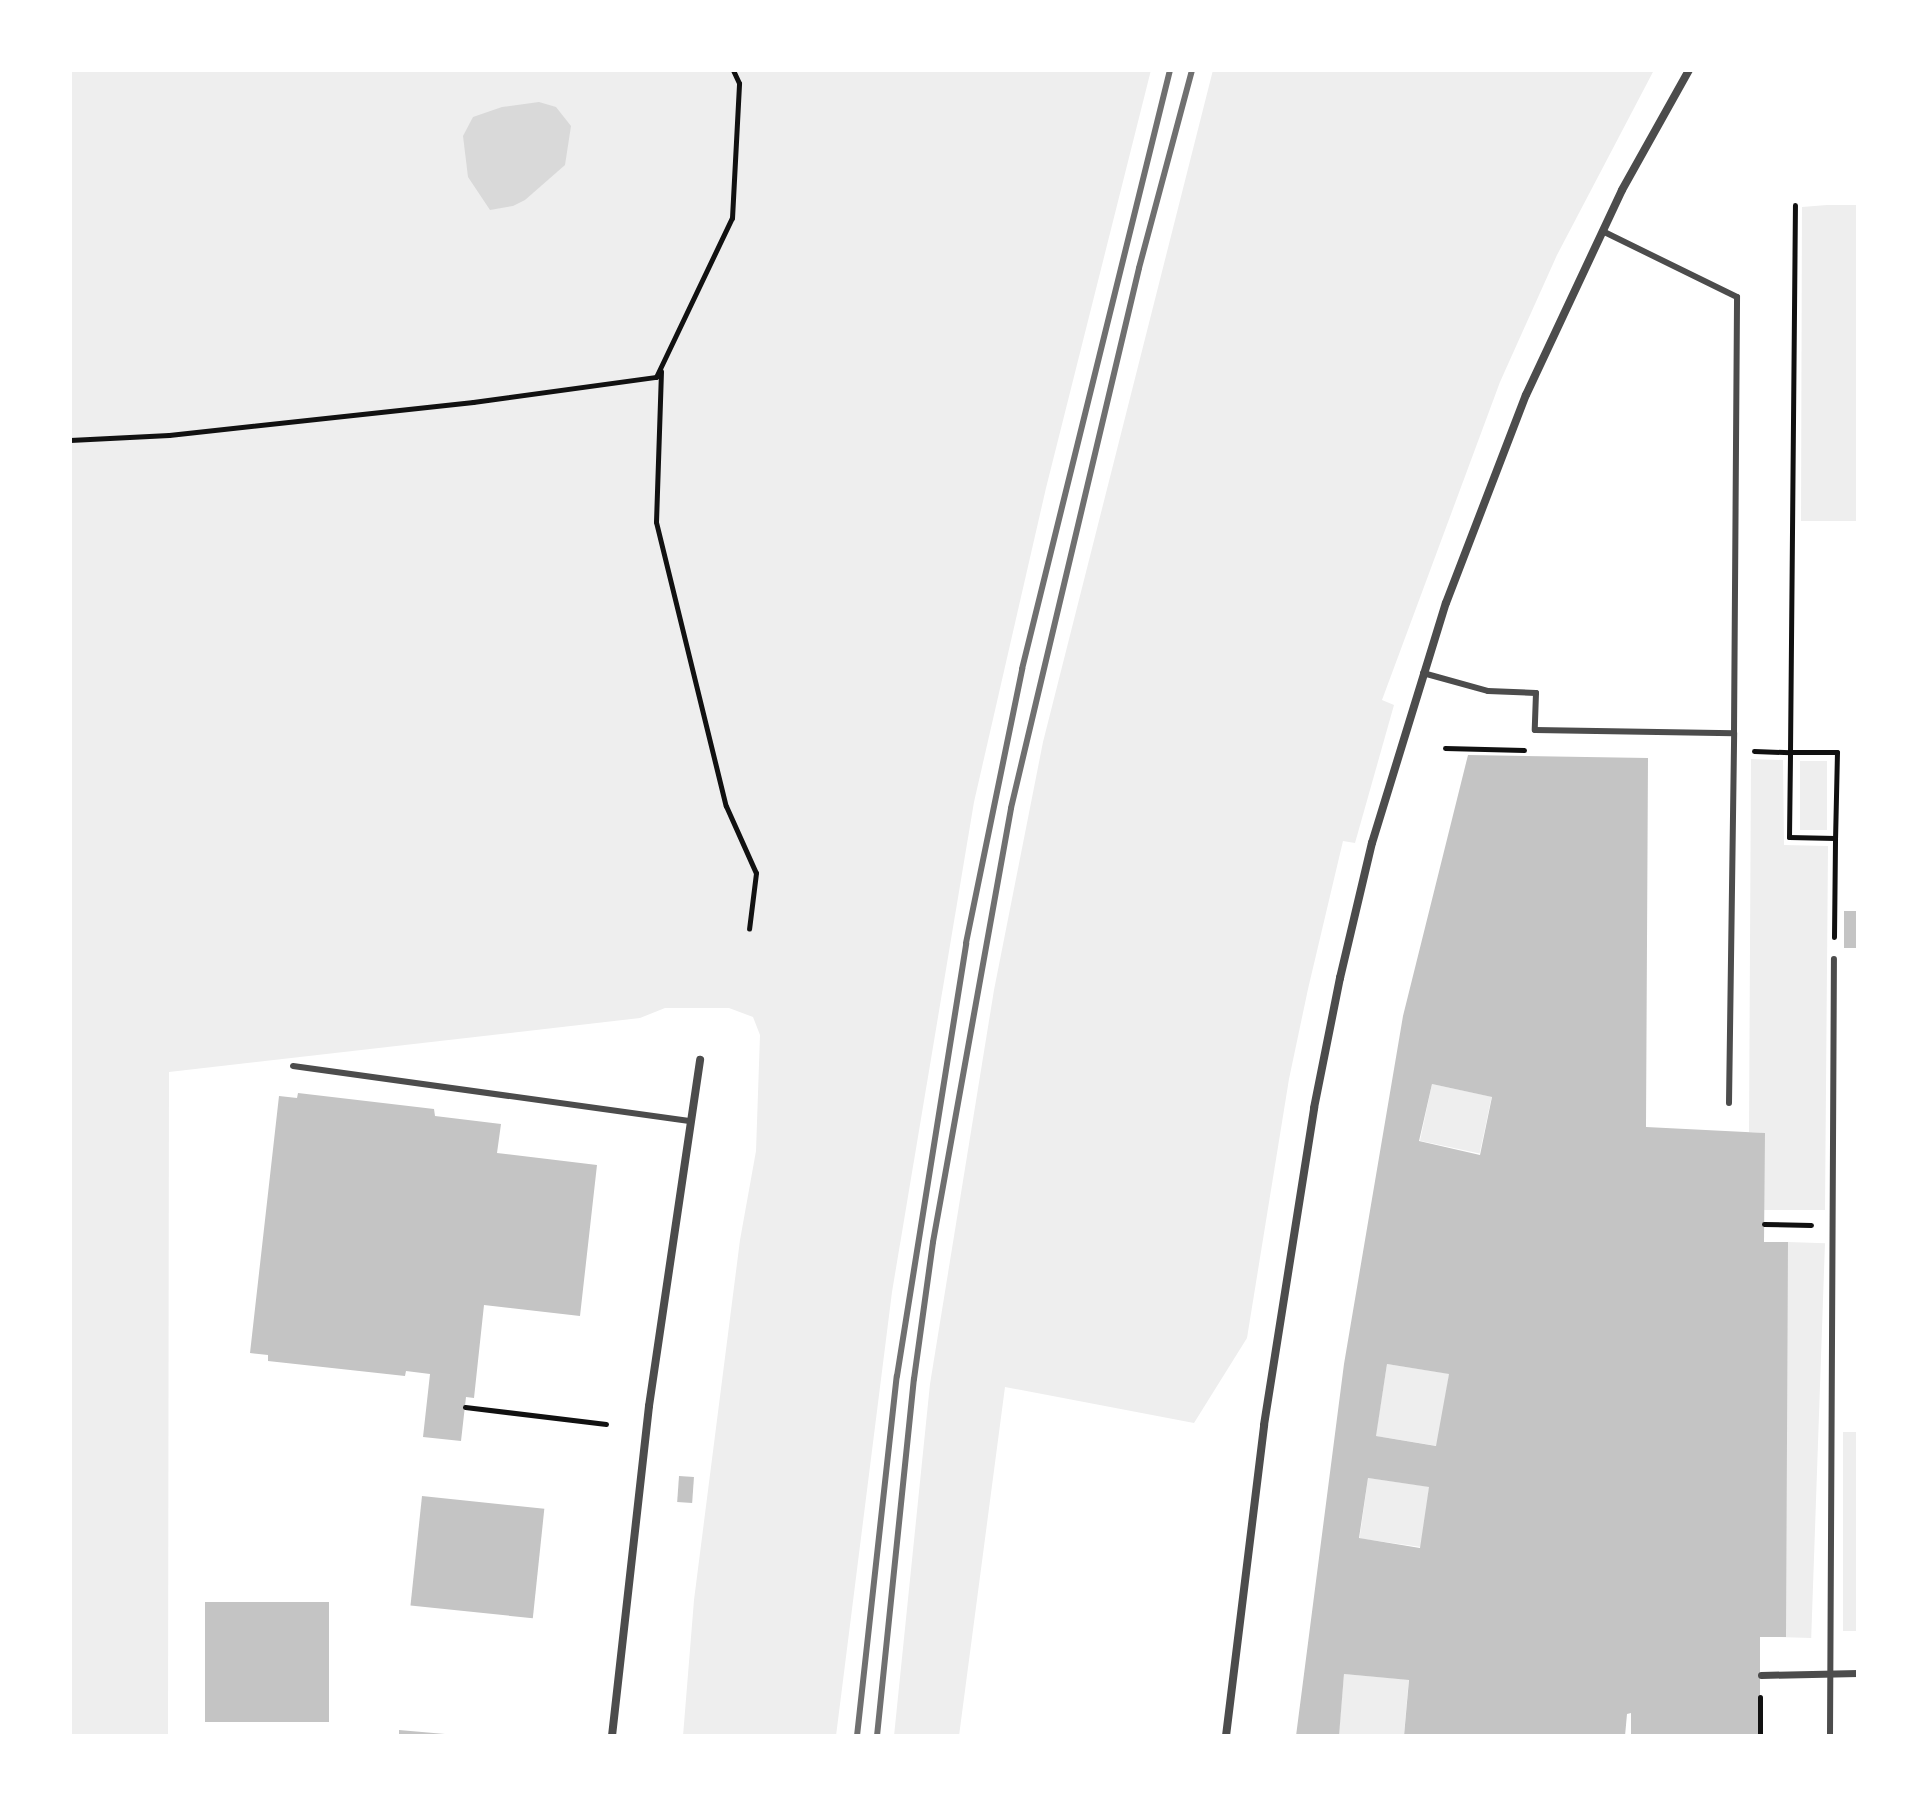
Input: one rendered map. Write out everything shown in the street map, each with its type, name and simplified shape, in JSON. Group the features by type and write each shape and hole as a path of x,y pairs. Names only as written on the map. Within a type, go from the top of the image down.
{"street":[{"path":"1226,1736 1264,1425 1314,1108 1372,843 1423,673 1526,395 1602,231 1689,70"},
{"path":"612,1736 649,1406 700,1060"},
{"path":"1761,1675 1858,1673"}],"lane":[{"path":"1602,231 1737,297 1729,1103"},
{"path":"1423,673 1488,691 1536,693 1535,730 1734,733"},
{"path":"1830,1736 1834,959"},
{"path":"293,1066 691,1121"}],"path":[{"path":"70,440 169,435 473,402 656,377 732,218 739,83 733,70"},
{"path":"661,366 656,522 726,806 756,873 749,929"},
{"path":"1834,959 1837,752 1790,752 1789,837 1835,838"},
{"path":"1764,1224 1832,1225"},
{"path":"465,1407 606,1424"},
{"path":"1760,1736 1761,1675"}],"shaded area":[{"path":"70,70 1151,70 1046,488 974,802 892,1292 836,1736 683,1736 694,1600 740,1240 756,1151 760,1035 753,1017 729,1008 665,1008 640,1018 169,1072 168,1736 70,1736"},
{"path":"1213,70 1654,70 1557,255 1500,382 1382,700 1394,705 1355,843 1343,841 1308,989 1289,1079 1247,1338 1194,1423 1005,1387 959,1736 894,1736 930,1384 994,990 1043,742"},
{"path":"539,102 556,107 571,126 565,165 525,200 513,206 490,210 468,177 463,136 473,117 502,107"},
{"path":"1858,205 1858,521 1801,521 1802,207"},
{"path":"1751,759 1783,760 1784,845 1828,846 1825,1210 1764,1210 1764,1133 1749,1132"},
{"path":"1800,761 1827,761 1827,830 1800,830"},
{"path":"1432,1084 1492,1097 1480,1153 1420,1141"},
{"path":"1788,1242 1825,1243 1811,1638 1774,1637"},
{"path":"1387,1364 1449,1374 1438,1446 1376,1436"},
{"path":"1843,1432 1858,1432 1858,1631 1843,1631"},
{"path":"1368,1478 1429,1487 1421,1547 1360,1538"},
{"path":"1344,1674 1409,1680 1404,1736 1339,1736"}],"building":[{"path":"1468,755 1648,758 1646,1127 1765,1133 1764,1242 1788,1242 1786,1637 1760,1637 1760,1736 1631,1736 1631,1713 1627,1714 1625,1736 1404,1736 1409,1680 1344,1674 1339,1736 1296,1736 1344,1364 1403,1016","holes":["1432,1084 1492,1097 1480,1155 1419,1141","1387,1364 1449,1374 1436,1446 1376,1436","1368,1478 1429,1487 1420,1548 1359,1538"]},
{"path":"1844,911 1858,911 1858,948 1844,948"},
{"path":"298,1093 434,1109 435,1116 501,1124 497,1153 597,1165 580,1316 484,1305 474,1398 466,1397 461,1441 423,1437 430,1374 406,1371 405,1376 268,1361 268,1355 250,1353 279,1096 297,1098"},
{"path":"679,1476 694,1477 692,1503 677,1502"},
{"path":"422,1496 544,1509 533,1618 411,1605"},
{"path":"205,1602 329,1602 329,1722 205,1722"},
{"path":"399,1730 445,1734 445,1736 399,1736"}],"railway":[{"path":"857,1736 897,1376 966,943 1022,669 1170,70"},
{"path":"877,1736 914,1379 933,1242 1011,808 1139,268 1192,70"}]}
